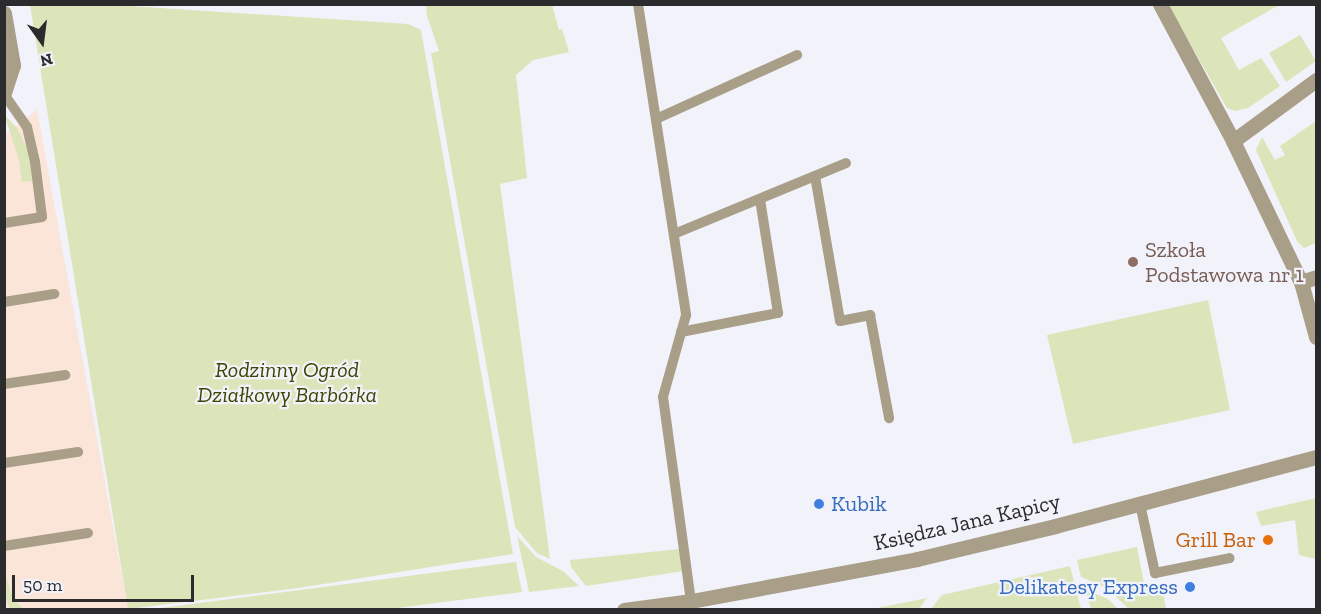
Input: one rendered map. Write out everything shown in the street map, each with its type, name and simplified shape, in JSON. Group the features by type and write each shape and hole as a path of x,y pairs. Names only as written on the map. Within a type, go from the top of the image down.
{"street":[{"path":"1160,4 1233,141 1301,282 1317,337"},
{"path":"4,13 13,65 4,94"},
{"path":"1233,141 1317,80"},
{"path":"1301,282 1317,277"},
{"name":"Księdza Jana Kapicy","path":"624,609 691,605 917,559 1140,504 1317,457"}],"lane":[{"path":"638,4 686,315 663,397 691,605"},
{"path":"656,119 797,55"},
{"path":"4,94 27,127 35,162 42,217 4,223"},
{"path":"674,234 846,163"},
{"path":"815,176 840,321 870,315 889,418"},
{"path":"681,332 778,313 760,199"},
{"path":"4,302 54,294"},
{"path":"4,384 65,375"},
{"path":"4,462 78,452"},
{"path":"1140,504 1155,573 1230,558"},
{"path":"4,546 88,533"}],"shaded area":[{"path":"37,110 128,609 5,610 5,135"}],"green space":[{"name":"Rodzinny Ogród Działkowy Barbórka","path":"30,5 114,5 408,24 421,30 513,554 298,588 128,609"},
{"path":"426,5 552,5 559,30 562,29 569,52 533,60 516,75 527,178 500,184 550,559 537,553 515,527 431,53 439,51 427,16"},
{"path":"1168,5 1279,5 1221,38 1239,70 1261,58 1280,86 1248,108 1235,111 1227,108"},
{"path":"1300,35 1316,61 1286,82 1269,53"},
{"path":"4,114 17,128 29,153 32,181 22,182 19,160"},
{"path":"1316,121 1316,243 1304,248 1297,241 1256,150 1262,137 1275,160 1285,155 1280,146"},
{"path":"1208,300 1230,410 1073,444 1047,335"},
{"path":"1316,498 1316,559 1299,555 1295,520 1261,526 1256,512"},
{"path":"517,536 536,557 563,571 579,586 529,592"},
{"path":"1137,547 1145,589 1162,586 1166,609 1129,609 1105,587 1081,577 1077,560"},
{"path":"680,549 684,571 586,586 571,567 570,560"},
{"path":"516,562 522,592 390,609 153,609"},
{"path":"1070,566 1081,609 931,609 942,595"},
{"path":"4,571 13,599 24,609 10,609 5,596"},
{"path":"1085,589 1108,599 1118,609 1091,609"},
{"path":"927,598 919,609 872,609"}],"place":[{"name":"Szkoła Podstawowa nr 1","path":"1133,262"},
{"name":"Kubik","path":"819,504"},
{"name":"Grill Bar","path":"1268,540"},
{"name":"Delikatesy Express","path":"1190,587"}]}
